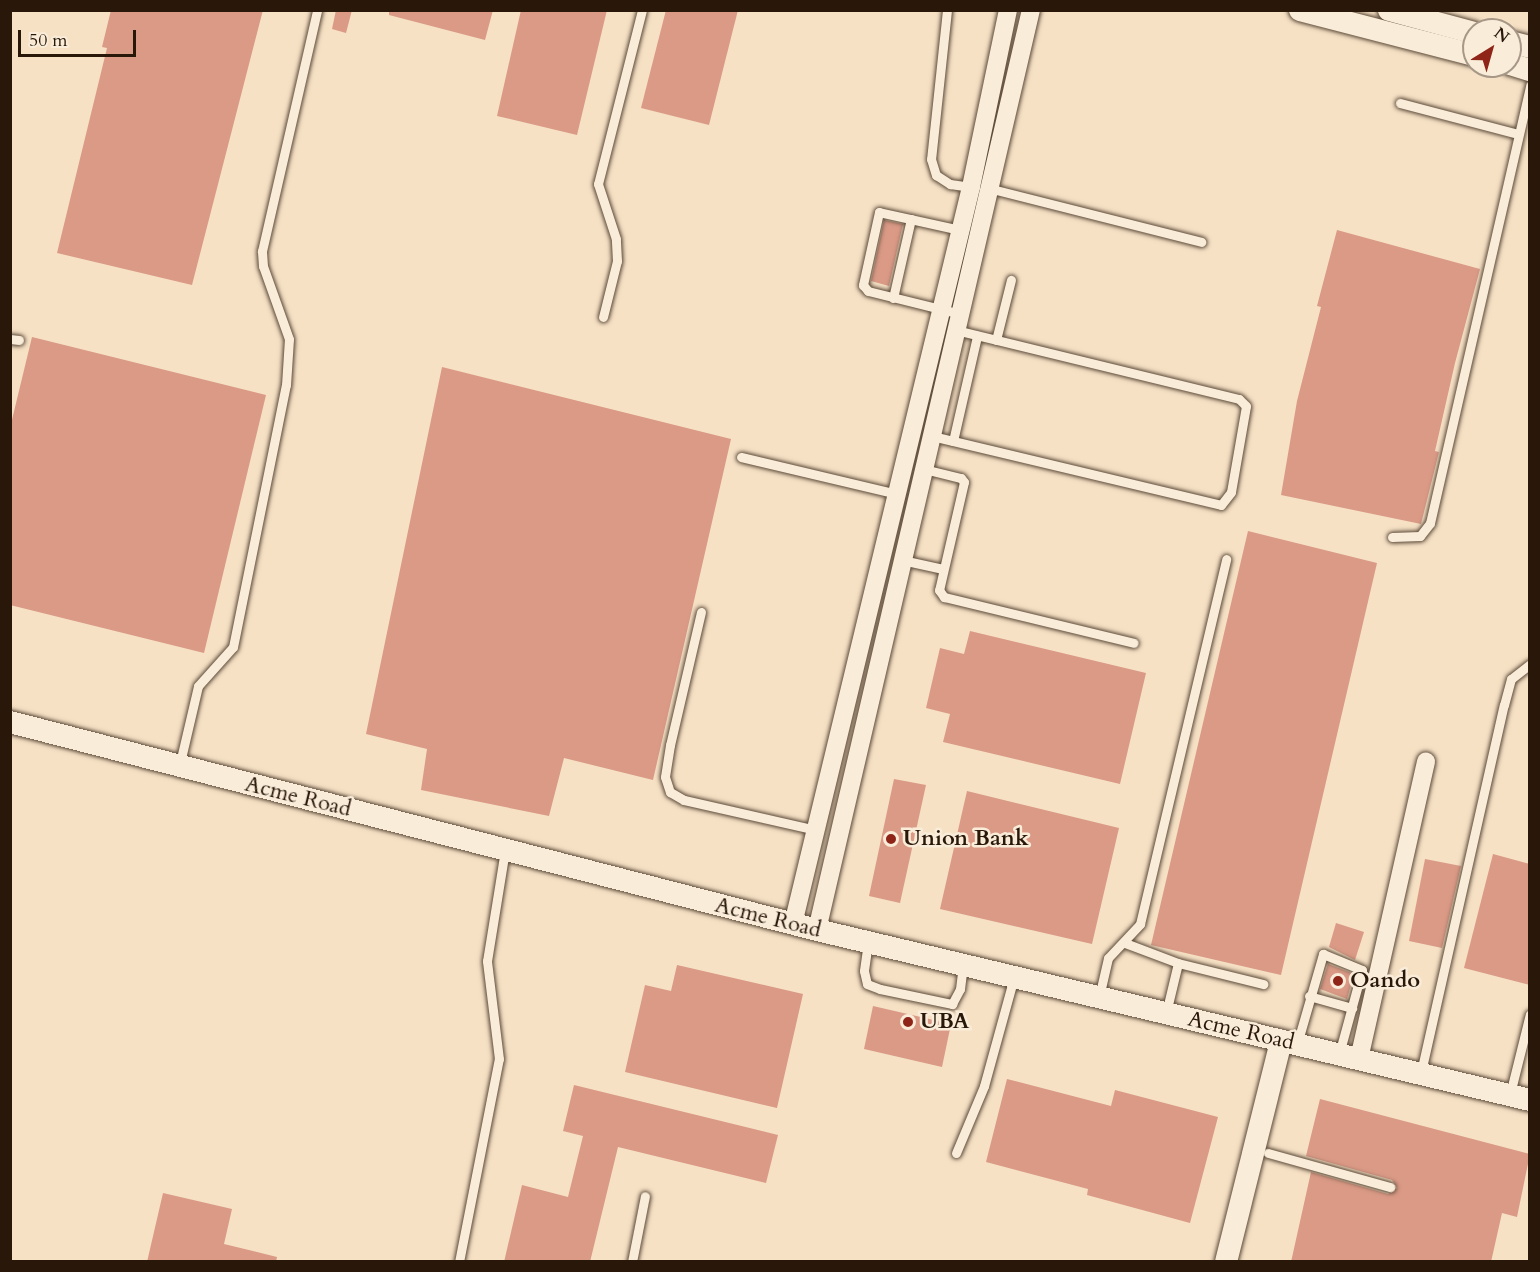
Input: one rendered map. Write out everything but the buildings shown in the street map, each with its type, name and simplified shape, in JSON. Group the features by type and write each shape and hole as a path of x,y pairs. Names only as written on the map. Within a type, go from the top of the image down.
{"street":[{"path":"793,924 960,230 1008,10"},
{"path":"817,930 958,322 992,189 1031,10"},
{"path":"1300,10 1462,52"},
{"path":"1389,10 1462,30"},
{"name":"Acme Road","path":"10,722 817,930 1349,1057 1421,1072 1520,1098"},
{"path":"840,724 863,729"},
{"path":"1349,1057 1426,761"},
{"path":"1242,1262 1268,1153 1289,1042"},
{"path":"1226,1262 1289,1042"}],"lane":[{"path":"178,767 198,686 228,656 232,647 286,385 289,339 263,266 262,251 317,10"},
{"path":"603,317 617,261 616,239 598,184 642,10"},
{"path":"947,10 930,159 936,175 950,184 970,187"},
{"path":"1392,537 1413,538 1430,523 1530,85"},
{"path":"1400,103 1518,134"},
{"path":"992,189 1201,242"},
{"path":"932,436 1221,505 1232,492 1246,406 1239,399 977,336 941,309 868,291 863,285 878,214 881,211 960,230"},
{"path":"893,298 911,219"},
{"path":"996,340 1011,280"},
{"path":"953,441 977,336"},
{"path":"741,457 897,494"},
{"path":"924,469 961,478 964,482 939,590 944,597 1134,643"},
{"path":"1099,998 1108,958 1140,924 1226,559"},
{"path":"902,560 943,569"},
{"path":"701,612 670,745 665,777 670,792 684,800 816,830"},
{"path":"1421,1072 1504,705 1511,679 1530,664"},
{"path":"459,1262 499,1059 487,961 505,850"},
{"path":"868,942 864,971 867,984 880,990 952,1004 960,989 963,965"},
{"path":"1125,942 1178,963 1263,984"},
{"path":"1289,1042 1309,996 1323,954 1361,968 1352,1008 1349,1057"},
{"path":"1166,1013 1178,963"},
{"path":"956,1152 984,1086 1014,977"},
{"path":"1309,996 1352,1008"},
{"path":"1520,1098 1530,1014"},
{"path":"1268,1153 1390,1187"},
{"path":"632,1262 645,1196"}],"place":[{"name":"Union Bank","path":"891,839"},
{"name":"Oando","path":"1338,981"},
{"name":"UBA","path":"908,1022"}]}
